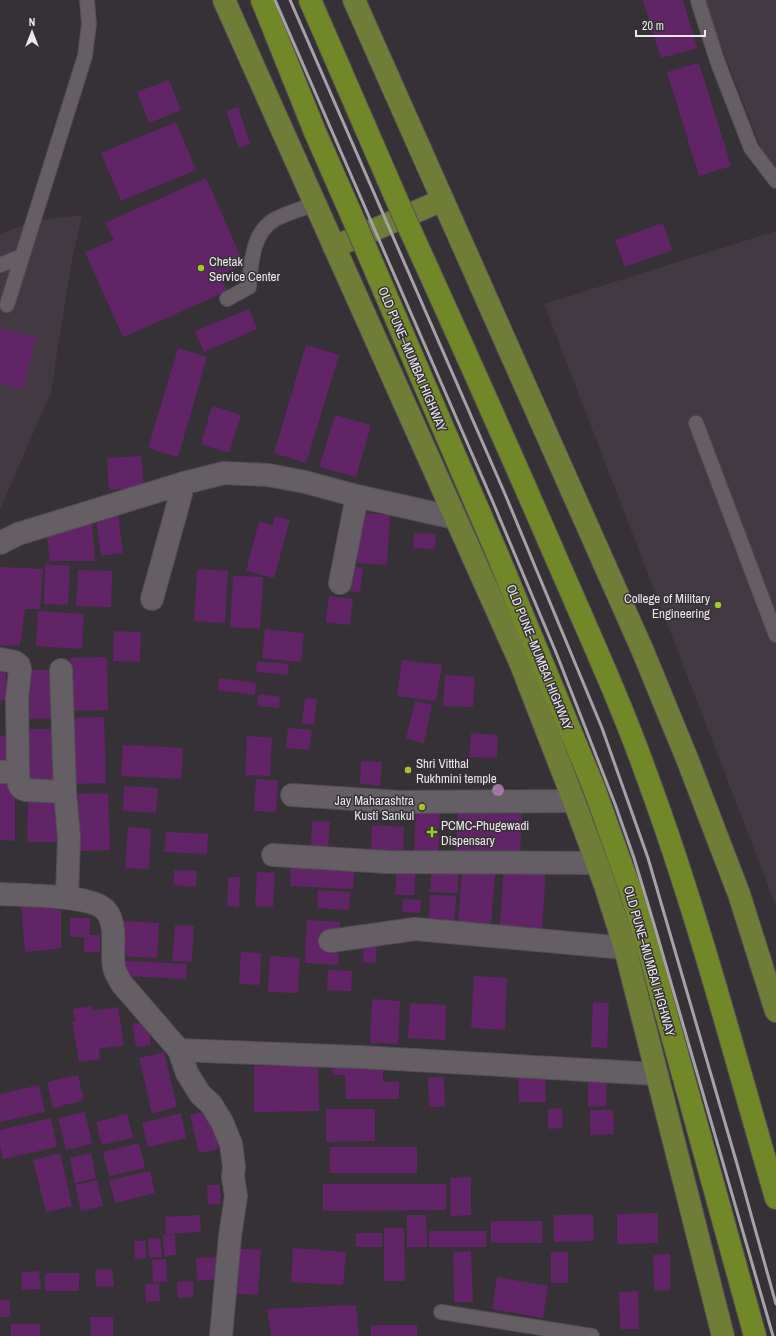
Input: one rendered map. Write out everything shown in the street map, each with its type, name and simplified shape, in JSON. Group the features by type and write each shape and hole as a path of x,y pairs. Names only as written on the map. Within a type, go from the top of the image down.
{"highway":[{"name":"OLD PUNE–MUMBAI HIGHWAY","path":"262,0 315,132 496,551 596,795 630,889 645,940 755,1336"},
{"path":"310,0 614,690 646,773 702,938 776,1198"},
{"path":"755,1125 776,1148"}],"main road":[{"path":"224,0 520,662 574,801 625,948 723,1336"},
{"path":"354,0 642,648 688,761 738,894 776,1011"},
{"path":"334,247 443,200"}],"street":[{"path":"0,543 18,534 184,483 224,473 268,475 305,482 357,496 455,518"},
{"path":"152,599 184,483"},
{"path":"340,583 357,496"},
{"path":"0,659 15,662 19,665 20,670 9,772 20,788 34,791 65,792"},
{"path":"61,670 65,792 69,837 67,898"},
{"path":"292,795 400,802 574,801"},
{"path":"273,855 387,862 596,863"},
{"path":"0,894 67,898 86,901 102,907 108,912 113,930 114,968 122,984 179,1050 188,1073 200,1094 211,1104 222,1122 231,1144 236,1196 230,1236 221,1336"},
{"path":"330,941 415,929 625,948"},
{"path":"179,1050 360,1057 657,1074"}],"lane":[{"path":"7,305 85,56 89,24 87,0"},
{"path":"698,1 718,63 751,148 776,181"},
{"path":"227,299 249,287 252,256 261,232 274,220 315,204"},
{"path":"0,264 22,256"},
{"path":"696,423 776,635"},
{"path":"441,1312 549,1333 592,1336"}],"shaded area":[{"path":"703,0 776,0 776,186"},
{"path":"82,215 72,260 51,392 0,510 0,234 37,220"},
{"name":"College of Military Engineering","path":"776,231 776,906 544,304"}],"building":[{"path":"643,0 683,0 697,48 661,58"},
{"path":"699,63 731,166 699,176 667,72"},
{"path":"169,80 181,110 149,123 137,92"},
{"path":"238,107 250,144 239,148 226,111"},
{"path":"176,122 196,170 121,201 101,153"},
{"path":"206,178 244,264 220,275 228,291 123,337 85,252 114,240 105,223"},
{"path":"663,223 672,250 625,267 615,240"},
{"path":"249,309 257,329 204,352 195,331"},
{"path":"0,329 36,337 24,389 0,384"},
{"path":"306,345 339,355 306,463 274,453"},
{"path":"178,348 207,357 178,457 148,448"},
{"path":"212,406 241,415 229,453 201,444"},
{"path":"335,415 371,425 356,477 319,467"},
{"path":"141,456 144,488 109,490 107,458"},
{"path":"360,513 390,515 387,565 357,563"},
{"path":"118,514 123,553 101,556 96,517"},
{"path":"275,516 290,520 274,578 246,571 259,522 273,525"},
{"path":"92,524 95,561 50,561 46,530"},
{"path":"414,533 436,534 435,549 413,548"},
{"path":"45,564 70,566 68,605 44,604"},
{"path":"352,566 363,568 360,592 348,591"},
{"path":"0,567 43,569 40,609 25,609 20,645 0,646"},
{"path":"197,569 228,571 225,623 194,621"},
{"path":"78,570 112,571 111,607 76,606"},
{"path":"233,576 263,577 260,629 230,627"},
{"path":"329,596 353,599 350,625 326,622"},
{"path":"38,611 84,614 82,649 36,646"},
{"path":"265,629 304,633 301,662 262,658"},
{"path":"114,631 141,632 140,662 113,661"},
{"path":"107,657 108,710 72,711 70,658"},
{"path":"402,660 442,665 436,701 397,696"},
{"path":"257,661 289,664 287,675 256,672"},
{"path":"0,663 5,663 7,700 0,701"},
{"path":"23,670 56,670 57,718 25,719"},
{"path":"445,675 475,677 473,707 443,706"},
{"path":"219,678 256,683 255,695 218,690"},
{"path":"259,694 280,697 279,708 257,706"},
{"path":"305,698 317,699 314,725 302,724"},
{"path":"415,701 432,705 424,743 406,739"},
{"path":"104,717 106,783 71,784 70,718"},
{"path":"288,728 312,730 309,750 286,748"},
{"path":"26,729 55,729 55,787 25,787"},
{"path":"471,733 498,735 497,758 469,757"},
{"path":"0,736 14,736 14,769 0,768"},
{"path":"247,736 272,738 270,776 245,775"},
{"path":"123,745 183,748 181,779 121,776"},
{"path":"361,761 382,762 380,786 360,784"},
{"path":"0,774 15,774 15,841 0,840"},
{"path":"256,779 278,780 276,812 254,811"},
{"path":"124,786 158,788 156,813 123,811"},
{"path":"108,793 110,850 80,851 78,794"},
{"path":"28,795 61,795 60,842 27,842"},
{"path":"416,810 440,811 438,854 414,853"},
{"path":"458,811 522,814 520,855 455,851"},
{"path":"312,821 330,822 328,848 311,847"},
{"path":"372,825 404,827 403,852 371,850"},
{"path":"128,827 151,829 149,869 125,868"},
{"path":"166,832 208,834 207,854 164,852"},
{"path":"291,859 355,862 353,889 290,886"},
{"path":"397,864 416,865 414,895 395,895"},
{"path":"504,865 546,869 541,940 499,936"},
{"path":"431,868 458,869 458,893 430,892"},
{"path":"174,870 197,871 196,887 174,885"},
{"path":"462,870 495,872 491,926 458,924"},
{"path":"257,872 275,873 273,907 255,906"},
{"path":"228,877 240,877 239,907 227,906"},
{"path":"318,890 350,892 349,910 317,908"},
{"path":"430,895 456,896 454,931 428,930"},
{"path":"403,899 421,900 420,913 402,912"},
{"path":"21,903 61,910 61,948 25,952"},
{"path":"70,918 90,918 90,935 100,935 100,952 84,952 84,937 70,937"},
{"path":"307,920 340,922 338,965 305,963"},
{"path":"121,921 159,923 157,958 119,956"},
{"path":"175,925 194,926 192,962 172,961"},
{"path":"364,933 377,933 376,963 363,962"},
{"path":"241,952 261,953 260,985 239,984"},
{"path":"270,956 300,958 298,993 268,992"},
{"path":"124,961 187,964 186,979 123,976"},
{"path":"328,970 352,971 351,991 327,990"},
{"path":"474,976 507,978 505,1030 471,1028"},
{"path":"372,999 400,1001 398,1044 370,1043"},
{"path":"593,1002 609,1003 607,1048 591,1047"},
{"path":"410,1003 446,1005 445,1040 408,1038"},
{"path":"92,1006 93,1011 118,1007 124,1045 99,1049 100,1059 79,1062 72,1022 75,1022 73,1009"},
{"path":"147,1021 151,1045 136,1047 132,1024"},
{"path":"164,1052 177,1107 152,1113 139,1058"},
{"path":"318,1065 319,1111 254,1112 254,1066"},
{"path":"332,1067 383,1067 383,1082 399,1082 399,1099 346,1099 345,1075 333,1075"},
{"path":"545,1067 546,1102 519,1102 518,1068"},
{"path":"588,1073 606,1073 606,1106 588,1107"},
{"path":"78,1075 84,1100 53,1108 47,1082"},
{"path":"428,1077 444,1077 445,1107 429,1107"},
{"path":"39,1085 45,1112 0,1122 0,1094"},
{"path":"562,1108 563,1128 548,1129 548,1109"},
{"path":"326,1109 375,1109 375,1141 326,1142"},
{"path":"209,1110 219,1149 199,1153 190,1115"},
{"path":"590,1110 613,1110 614,1134 590,1135"},
{"path":"85,1112 92,1144 66,1150 58,1118"},
{"path":"181,1113 186,1138 148,1147 142,1123"},
{"path":"127,1114 133,1138 102,1145 96,1122"},
{"path":"51,1118 57,1147 3,1159 0,1145 0,1130"},
{"path":"139,1143 145,1168 109,1176 103,1152"},
{"path":"330,1147 417,1147 417,1173 330,1173"},
{"path":"60,1153 72,1206 46,1212 33,1160"},
{"path":"91,1153 96,1178 75,1183 70,1158"},
{"path":"150,1171 155,1193 115,1203 109,1180"},
{"path":"471,1177 471,1215 451,1216 450,1178"},
{"path":"97,1180 103,1206 81,1211 75,1185"},
{"path":"323,1184 446,1184 446,1210 323,1211"},
{"path":"207,1185 220,1185 221,1204 208,1204"},
{"path":"658,1213 658,1243 617,1244 617,1214"},
{"path":"593,1214 594,1241 554,1242 554,1215"},
{"path":"200,1215 201,1232 166,1234 165,1217"},
{"path":"407,1215 426,1215 427,1247 407,1247"},
{"path":"491,1221 542,1221 542,1243 491,1243"},
{"path":"384,1228 404,1228 405,1281 384,1281"},
{"path":"429,1231 486,1231 486,1247 429,1247"},
{"path":"356,1233 382,1233 382,1247 356,1247"},
{"path":"175,1234 176,1255 164,1256 163,1235"},
{"path":"160,1238 162,1257 149,1258 148,1239"},
{"path":"134,1241 145,1241 146,1258 135,1259"},
{"path":"231,1248 261,1250 258,1295 228,1293"},
{"path":"293,1248 346,1252 343,1285 291,1282"},
{"path":"471,1251 473,1302 454,1302 453,1252"},
{"path":"551,1252 568,1252 568,1283 551,1283"},
{"path":"670,1254 670,1290 654,1291 653,1255"},
{"path":"217,1257 218,1279 197,1281 196,1258"},
{"path":"166,1259 167,1282 153,1282 152,1260"},
{"path":"112,1269 114,1286 96,1287 95,1270"},
{"path":"39,1271 41,1289 22,1290 21,1272"},
{"path":"45,1273 79,1273 79,1291 45,1291"},
{"path":"497,1277 548,1286 543,1318 492,1309"},
{"path":"193,1281 194,1297 178,1298 177,1282"},
{"path":"159,1283 160,1301 146,1302 145,1284"},
{"path":"638,1291 639,1329 620,1329 619,1292"},
{"path":"0,1300 10,1300 10,1317 0,1317"},
{"path":"356,1305 359,1336 271,1336 267,1309"},
{"path":"90,1317 113,1317 113,1336 91,1336"},
{"path":"11,1324 40,1324 40,1336 11,1336"},
{"path":"371,1325 417,1325 417,1336 371,1336"}],"railway":[{"path":"275,0 492,500 557,655 615,804 634,858 656,931 773,1336"},
{"path":"290,0 505,494 602,728 648,858 776,1304"}],"place":[{"name":"Chetak Service Center","path":"201,268"},
{"name":"College of Military Engineering","path":"718,605"},
{"name":"Shri Vitthal Rukhmini temple","path":"408,770"},
{"name":"Jay Maharashtra Kusti Sankul","path":"422,807"},
{"name":"PCMC-Phugewadi Dispensary","path":"432,832"}]}
